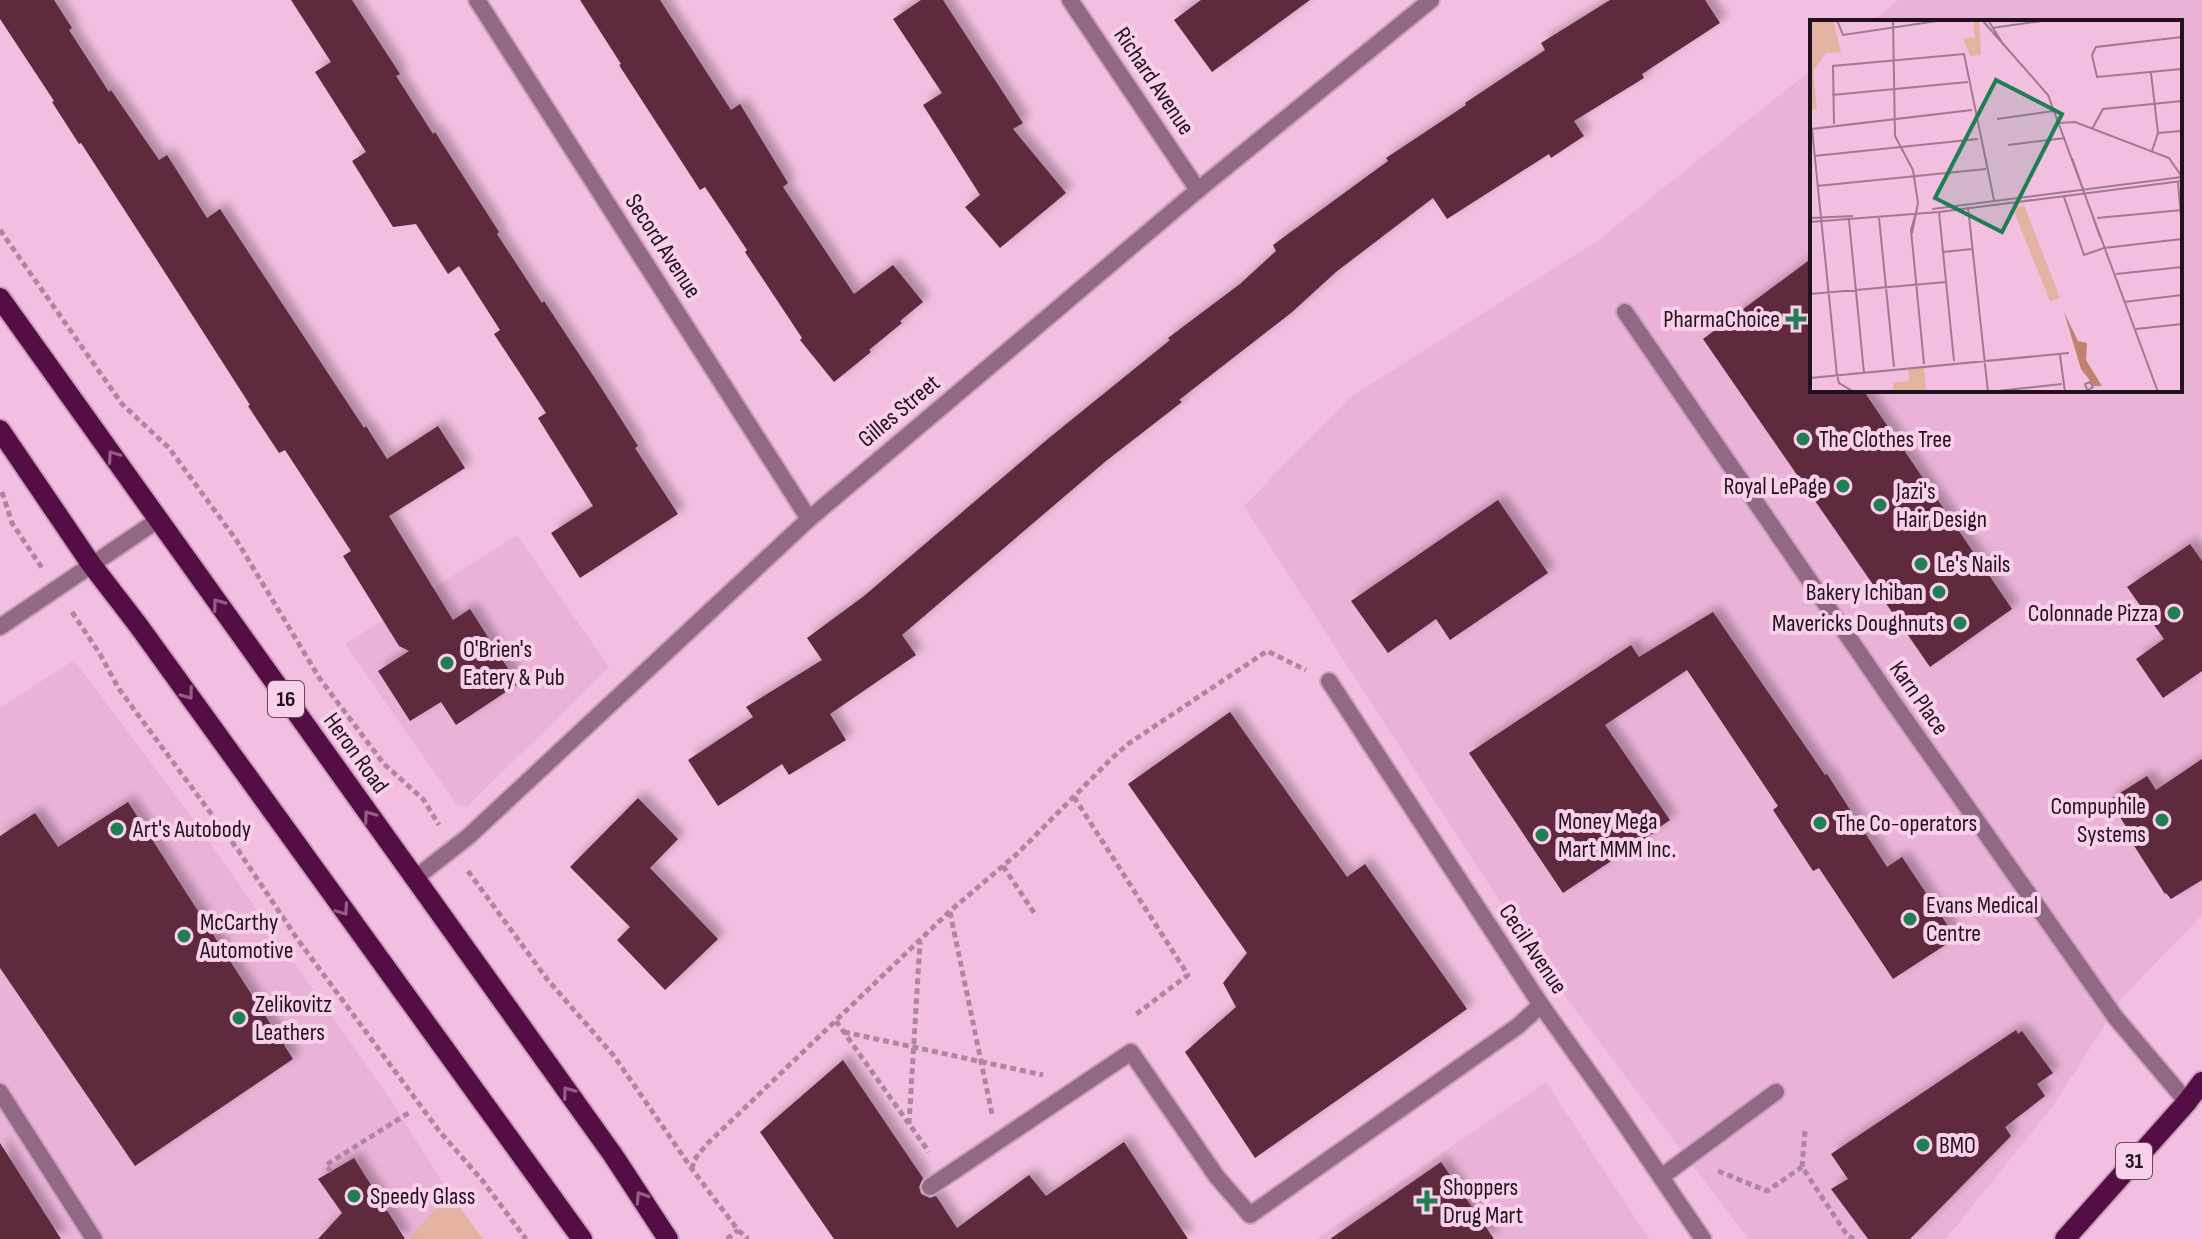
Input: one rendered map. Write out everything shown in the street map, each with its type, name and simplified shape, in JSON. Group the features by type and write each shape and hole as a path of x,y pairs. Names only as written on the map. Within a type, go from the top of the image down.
{"main road":[{"name":"Heron Road","path":"0,298 613,1155 668,1239"},
{"path":"0,430 91,564 582,1239"},
{"name":"31","path":"2065,1239 2202,1082"}],"street":[{"name":"Secord Avenue","path":"477,0 809,519"},
{"name":"Richard Avenue","path":"1070,0 1198,190"},
{"name":"Gilles Street","path":"414,879 469,836 809,519 1198,190 1431,0"},
{"name":"Karn Place","path":"1625,312 1893,702 2116,1018 2187,1102"},
{"path":"0,627 158,520"},
{"name":"Cecil Avenue","path":"1329,681 1541,1005 1703,1239"},
{"path":"930,1187 1131,1052 1217,1177 1250,1215 1518,1026 1541,1005"},
{"path":"0,1092 94,1239"},
{"path":"1661,1177 1776,1092"}],"path":[{"path":"0,230 122,404 169,448 237,541 320,679 384,764 423,799 434,816"},
{"path":"0,487 12,523 26,544"},
{"path":"84,631 119,689 238,850 298,940 440,1132 482,1180 526,1239"},
{"path":"692,1169 696,1157 707,1144 1128,744 1267,651 1329,681"},
{"path":"1074,797 1188,975 1135,1015"},
{"path":"1003,866 1035,914"},
{"path":"470,876 547,979 614,1056 692,1169 748,1239"},
{"path":"950,911 992,1115"},
{"path":"909,1124 920,941"},
{"path":"836,1021 932,1156"},
{"path":"844,1032 1048,1076"},
{"path":"331,1172 326,1165 410,1112"},
{"path":"1805,1131 1802,1167 1844,1237 1854,1239"},
{"path":"1687,1157 1767,1191 1802,1167"},
{"path":"727,1239 738,1230"}],"shaded area":[{"path":"1898,0 2202,0 2202,915 2122,998 2053,1106 1946,1239 1748,1239 1537,959 1244,506 1349,398 1597,241 1810,71 1810,392 2182,392 2182,20 1873,20"},
{"path":"517,535 609,667 467,807 457,805 345,644"},
{"path":"74,660 194,820 393,1103 449,1193 409,1239 0,1239 0,708"},
{"path":"1546,1082 1649,1239 1316,1239"},
{"path":"449,1193 483,1239 409,1239"}],"building":[{"path":"0,0 54,0 72,28 69,30 109,92 111,90 159,160 167,155 207,218 220,209 387,459 438,426 465,468 389,516 453,620 470,609 518,684 456,725 441,702 410,721 378,671 409,651 399,646 343,556 351,551 285,450 279,453 52,102 0,19"},
{"path":"291,0 352,0 400,74 396,76 433,134 435,132 542,303 544,301 600,386 678,514 580,578 551,533 593,506 538,418 546,413 494,334 500,330 459,266 448,274 416,224 393,227 352,161 366,152 315,72 331,62"},
{"path":"580,0 660,0 731,110 740,104 788,183 783,187 854,294 893,265 923,302 869,350 871,352 834,382 800,340 802,338 705,187 700,190"},
{"path":"921,0 943,0 1023,123 1013,129 1066,193 1000,248 965,207 980,195 923,105 942,93 893,19"},
{"path":"1201,0 1310,0 1212,72 1174,20"},
{"path":"1610,0 1705,0 1720,23 1642,74 1644,78 1574,121 1584,136 1551,158 1549,154 1447,219 1433,198 1336,272 1291,313 1106,461 902,635 916,655 830,714 846,740 789,775 782,764 718,806 688,760 753,717 746,707 822,660 807,638 864,596 1049,438 1170,340 1168,338 1240,284 1276,251 1273,245 1388,161 1386,158 1545,50 1541,43"},
{"path":"1810,259 1810,392 1864,392 2012,609 1930,667 1703,339"},
{"path":"1498,500 1548,573 1450,640 1436,619 1388,653 1351,601"},
{"name":"Colonnade Pizza","path":"2190,544 2202,561 2202,671 2163,698 2136,659 2164,639 2127,587"},
{"path":"1713,612 1827,774 1887,867 1902,857 1956,938 1893,979 1819,868 1813,871 1773,810 1778,806 1687,670 1605,725 1670,820 1563,893 1469,753 1631,645 1639,657"},
{"path":"1230,712 1347,877 1365,864 1467,1009 1255,1158 1185,1052 1236,1007 1223,983 1247,953 1128,784"},
{"name":"Compuphile Systems","path":"2202,759 2202,880 2171,899 2131,841 2134,839 2109,800 2147,776 2156,790"},
{"path":"638,798 678,839 650,868 718,939 665,990 617,940 630,927 570,867"},
{"path":"128,802 293,1059 135,1166 0,968 0,836 35,813 58,847"},
{"name":"BMO","path":"2016,1030 2018,1034 2022,1031 2053,1073 2037,1084 2045,1096 2005,1127 2011,1136 1910,1239 1868,1239 1831,1189 1848,1179 1831,1154"},
{"path":"843,1060 923,1178 919,1187 921,1194 930,1198 936,1196 957,1228 1029,1175 1046,1196 1124,1142 1188,1239 834,1239 760,1132"},
{"path":"0,1143 61,1239 0,1239"},
{"name":"Speedy Glass","path":"354,1158 405,1239 318,1239 342,1213 318,1179"},
{"name":"Shoppers Drug Mart","path":"1441,1162 1494,1239 1330,1239"}],"place":[{"name":"PharmaChoice","path":"1796,319"},
{"name":"The Clothes Tree","path":"1803,439"},
{"name":"Royal LePage","path":"1843,486"},
{"name":"Jazi's Hair Design","path":"1880,505"},
{"name":"Le's Nails","path":"1921,564"},
{"name":"Bakery Ichiban","path":"1939,592"},
{"name":"Colonnade Pizza","path":"2174,613"},
{"name":"Mavericks Doughnuts","path":"1960,623"},
{"name":"O'Brien's Eatery & Pub","path":"447,663"},
{"name":"Compuphile Systems","path":"2162,820"},
{"name":"The Co-operators","path":"1820,823"},
{"name":"Art's Autobody","path":"117,829"},
{"name":"Money Mega Mart MMM Inc.","path":"1542,835"},
{"name":"Evans Medical Centre","path":"1910,919"},
{"name":"McCarthy Automotive","path":"184,936"},
{"name":"Zelikovitz Leathers","path":"239,1018"},
{"name":"BMO","path":"1923,1145"},
{"name":"Speedy Glass","path":"354,1196"},
{"name":"Shoppers Drug Mart","path":"1427,1201"}]}
